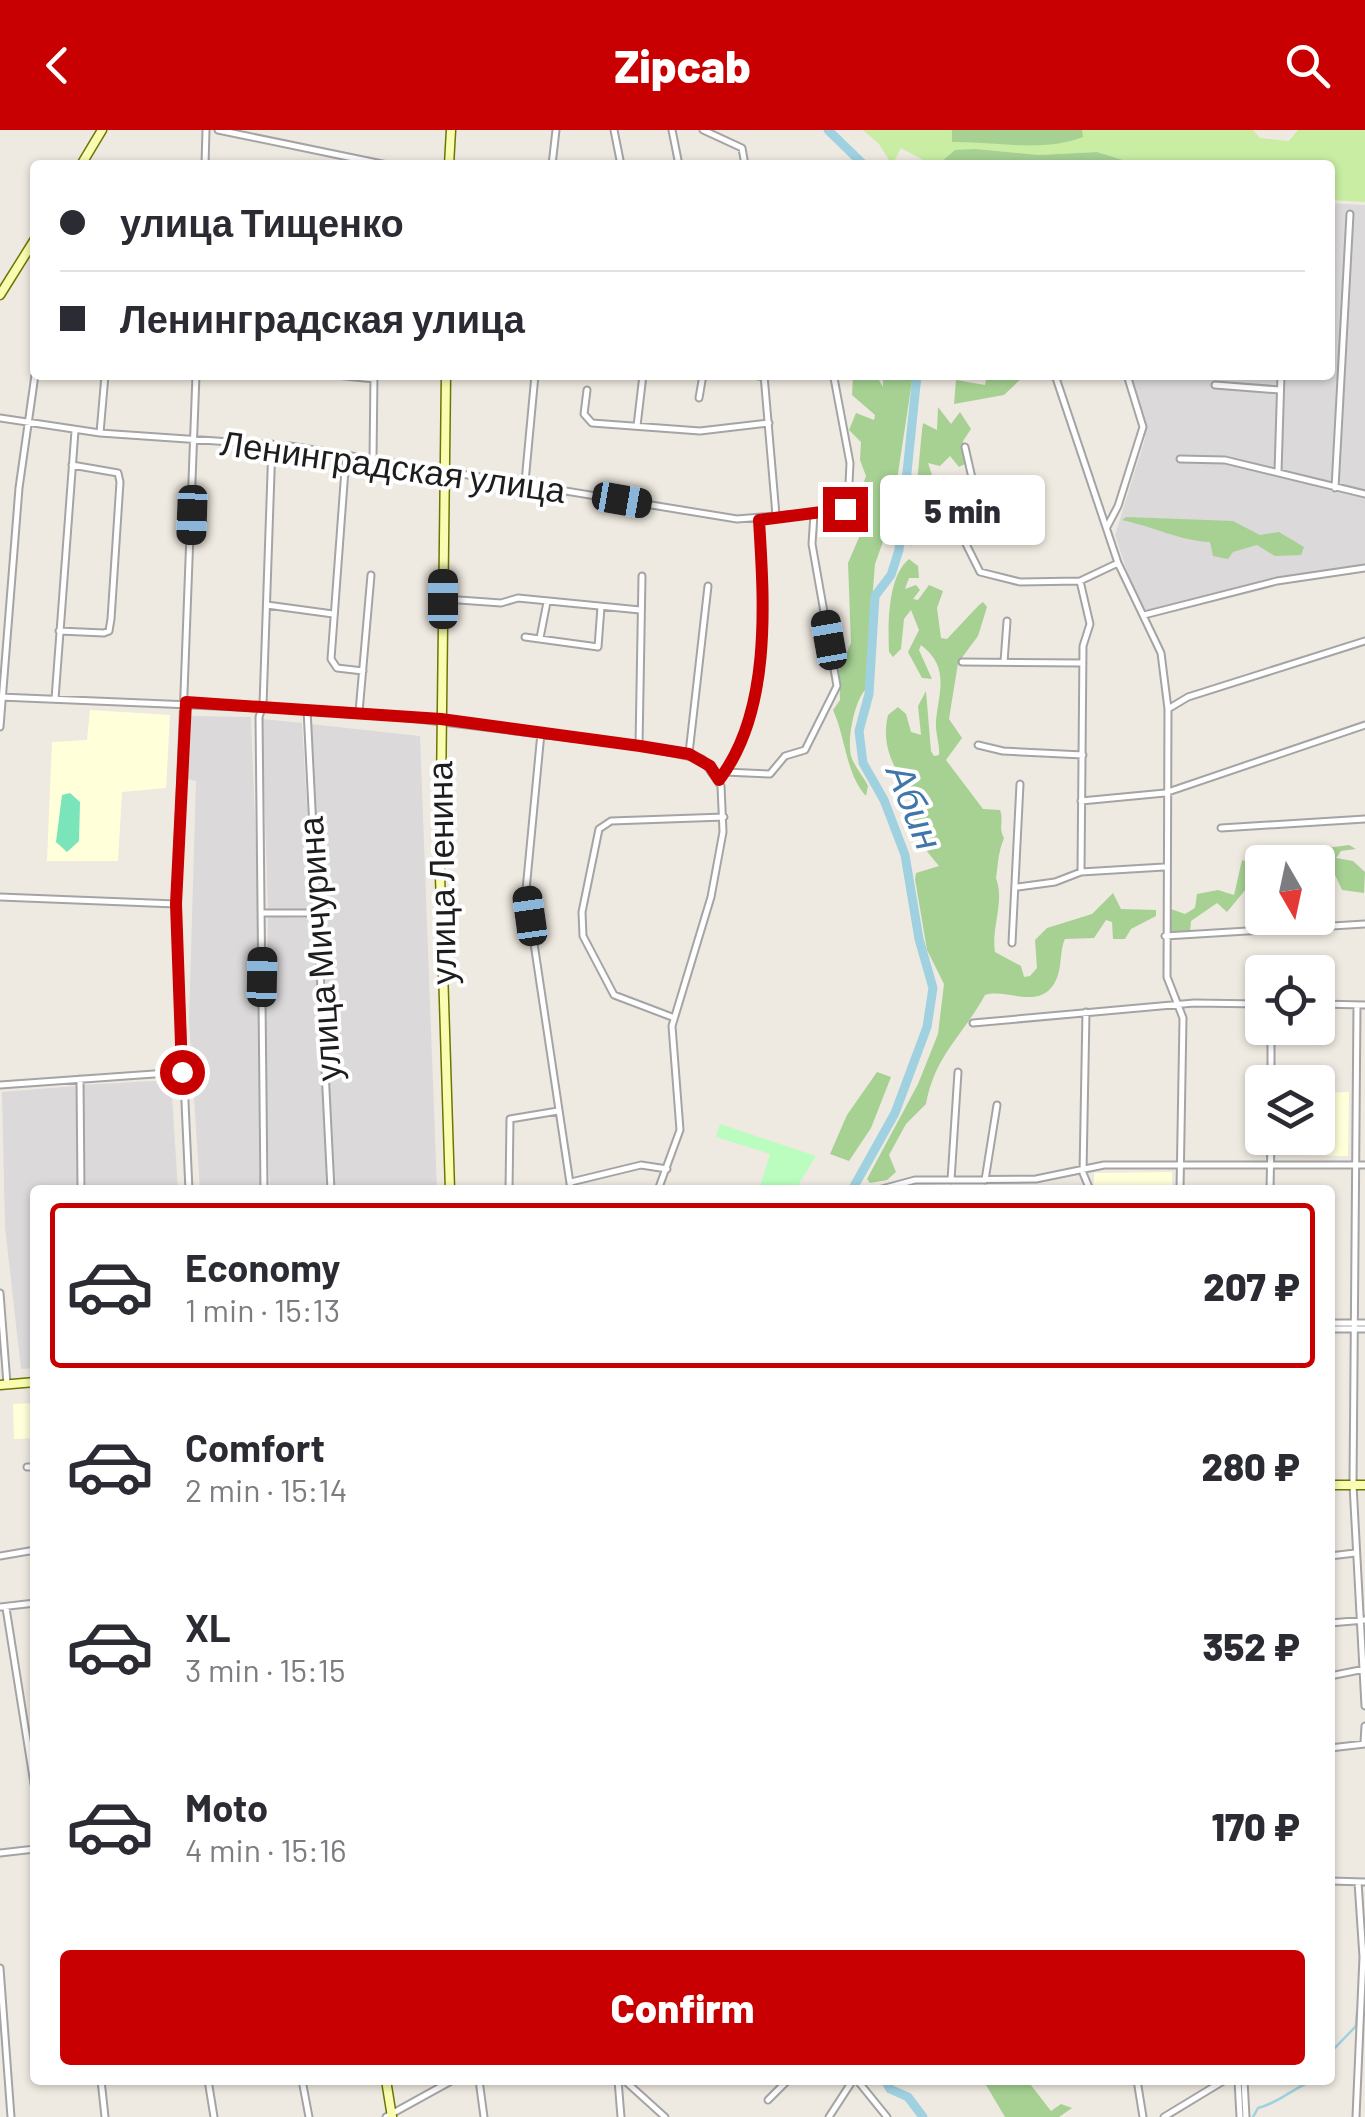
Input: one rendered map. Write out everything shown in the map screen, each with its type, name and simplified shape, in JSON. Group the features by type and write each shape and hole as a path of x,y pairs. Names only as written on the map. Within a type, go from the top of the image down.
{"main road":[{"path":"84,160 102,130"},
{"path":"449,160 451,130"},
{"path":"0,295 30,247"},
{"name":"улица Ленина","path":"446,380 440,875 450,1185"},
{"path":"4,1385 30,1382"},
{"path":"1335,1485 1365,1485"},
{"path":"387,2085 390,2117"}],"street":[{"path":"205,160 206,130"},
{"path":"218,130 360,160"},
{"path":"553,160 556,130"},
{"path":"614,130 620,160"},
{"path":"672,130 678,160"},
{"path":"703,130 742,148 744,160"},
{"path":"1336,488 1350,214"},
{"path":"0,727 26,423 35,380"},
{"path":"100,433 105,380"},
{"path":"189,1185 176,904 196,380"},
{"path":"373,459 374,380"},
{"path":"525,483 534,380"},
{"path":"637,426 642,380"},
{"path":"699,398 702,380"},
{"path":"764,380 776,515"},
{"name":"Ленинградская улица","path":"0,418 75,431 272,444 759,520 845,509 850,497 850,463 834,380"},
{"path":"1057,380 1118,563 1160,654 1168,709 1164,867 1167,977 1180,1006 1180,1185"},
{"path":"1107,527 1118,506 1143,427 1129,380"},
{"path":"1278,472 1281,380"},
{"path":"1214,386 1280,390"},
{"path":"586,390 586,421 700,432 769,422"},
{"path":"55,699 75,431"},
{"path":"264,1185 259,716 264,706 272,444"},
{"path":"965,447 972,478 955,522 980,572 1020,582 1080,580 1118,563"},
{"path":"346,456 333,614 333,664 363,671"},
{"path":"1180,458 1226,460 1365,494"},
{"path":"59,631 110,632 111,619 120,482 110,470 71,465"},
{"path":"726,772 770,774 785,756 805,750 837,686 812,544 814,514"},
{"path":"719,780 740,744 756,679 764,596 759,520"},
{"path":"1144,615 1277,581 1365,568"},
{"path":"359,712 371,575"},
{"path":"640,746 642,576"},
{"path":"1080,580 1090,624 1083,663 1081,872"},
{"path":"689,754 708,586"},
{"path":"443,599 640,610"},
{"path":"540,639 547,602"},
{"path":"267,605 333,614"},
{"path":"526,637 598,647 601,607"},
{"path":"1004,662 1007,620"},
{"path":"1168,709 1188,696 1365,640"},
{"path":"962,662 1083,663"},
{"path":"1,697 307,708 441,719 689,754 710,766 719,780 724,817 711,897 674,1017 680,1130 660,1185"},
{"name":"улица Мичурина","path":"307,708 330,1185"},
{"path":"1081,801 1165,793 1365,725"},
{"path":"541,733 526,890 571,1185"},
{"path":"978,745 1004,752 1083,755"},
{"path":"1012,942 1018,887 1020,784"},
{"path":"674,1017 619,998 610,989 600,962 583,936 586,882 604,823 724,817"},
{"path":"1221,828 1365,819"},
{"path":"1018,887 1056,882 1081,872 1164,867"},
{"path":"0,897 176,904"},
{"path":"264,914 316,913"},
{"path":"1165,936 1365,924"},
{"path":"973,1023 1086,1012 1245,1004"},
{"path":"1335,1004 1361,1004 1362,1166 1353,1485 1365,1706"},
{"path":"1086,1012 1083,1166 1089,1185"},
{"path":"0,1084 182,1072"},
{"path":"951,1180 958,1072"},
{"path":"80,1079 81,1185"},
{"path":"985,1180 996,1105"},
{"path":"510,1185 510,1119 558,1111"},
{"path":"1270,1185 1271,1155"},
{"path":"574,1185 640,1165 667,1169"},
{"path":"895,1185 915,1180 1036,1179 1083,1166 1362,1166"},
{"path":"1002,1180 1002,1185"},
{"path":"0,1294 4,1385"},
{"path":"1335,1326 1365,1326"},
{"path":"0,1556 30,1551"},
{"path":"1335,1555 1355,1553"},
{"path":"30,1604 3,1607 30,1761"},
{"path":"1335,1623 1363,1620"},
{"path":"1335,1675 1364,1670"},
{"path":"1335,1747 1365,1744 1365,1726"},
{"path":"0,1854 30,1850"},
{"path":"1335,1881 1362,1882 1364,1958 1356,2117"},
{"path":"0,1968 11,2117"},
{"path":"103,2085 106,2117"},
{"path":"209,2085 214,2117"},
{"path":"303,2085 309,2117"},
{"path":"390,2117 442,2085"},
{"path":"480,2085 484,2117"},
{"path":"621,2085 621,2117"},
{"path":"627,2085 665,2117"},
{"path":"768,2100 783,2085"},
{"path":"829,2117 851,2085"},
{"path":"859,2085 886,2117"},
{"path":"1139,2085 1143,2117"},
{"path":"1164,2117 1217,2085"},
{"path":"1241,2085 1243,2117"}],"shaded area":[{"path":"1335,203 1365,205 1365,567 1257,584 1147,613 1132,586 1115,535 1145,439 1146,422 1132,380 1335,380"},
{"path":"90,710 170,715 166,788 122,792 118,861 47,861 52,742 87,740"},
{"path":"188,716 251,717 259,925 260,1185 200,1185 189,1020 196,781 184,778"},
{"path":"262,719 302,723 313,909 268,910"},
{"path":"310,724 420,736 437,1185 333,1185"},
{"path":"268,917 311,918 324,1063 327,1185 270,1185 265,1081"},
{"path":"171,1080 178,1185 86,1185 82,1085"},
{"path":"76,1086 77,1185 30,1185 30,1368 21,1369 5,1227 2,1092"},
{"path":"1335,1092 1349,1092 1348,1156 1295,1155 1335,1155"},
{"path":"1172,1172 1172,1185 1094,1185 1094,1173"},
{"path":"30,1403 30,1438 14,1439 13,1404"}],"green space":[{"path":"863,130 1253,130 1260,138 1289,141 1298,130 1365,130 1365,202 1335,200 1335,160 1123,160 1097,152 1039,155 976,149 948,160 923,160 901,148 895,160 889,160"},
{"path":"952,130 1082,130 1083,137 1034,145 952,142"},
{"path":"955,150 1039,155 1097,152 1123,160 943,160"},
{"path":"853,380 879,380 883,387 883,380 912,380 891,519 875,564 865,690 851,731 851,756 868,786 866,796 854,777 833,710 840,700 839,670 851,643 848,563 860,535 856,505 866,476 860,460 861,442 849,430 856,413 874,420 875,415 852,395"},
{"path":"956,380 985,385 986,380 1020,380 1004,395 954,404"},
{"path":"938,407 951,424 960,412 971,429 963,441 965,464 959,467 950,456 940,466 928,463 932,475 924,484 921,536 911,546 923,423 937,430"},
{"path":"1126,517 1233,521 1260,535 1279,532 1304,547 1301,555 1275,556 1257,545 1233,552 1228,559 1213,556 1210,542 1122,520"},
{"path":"909,559 918,566 919,578 909,578 905,589 916,585 920,590 913,599 918,600 929,585 943,591 937,608 941,638 947,639 983,602 987,607 978,636 958,663 949,719 962,738 946,760 983,809 1000,810 1004,838 996,878 999,896 995,952 1021,966 1024,977 1030,976 1037,968 1035,940 1047,928 1092,914 1113,893 1121,909 1156,910 1156,916 1131,929 1125,939 1113,939 1112,922 1106,920 1094,938 1065,939 1057,979 1039,996 985,995 943,1059 926,1104 906,1124 889,1155 896,1172 887,1180 870,1183 867,1179 918,1084 938,1034 944,984 927,950 915,879 916,873 939,866 916,833 912,804 886,741 888,715 898,707 906,714 911,732 921,735 918,706 926,691 931,751 934,756 939,755 936,725 941,680 936,662 921,645 919,650 932,679 922,678 908,652 919,630 911,610 904,619 901,649 893,657 889,652 893,589"},
{"path":"70,793 80,802 79,841 67,852 56,842 62,795"},
{"path":"1349,845 1356,849 1341,851 1336,858 1353,861 1365,872 1364,893 1342,890 1335,875 1335,847"},
{"path":"1242,860 1245,890 1227,912 1217,903 1191,921 1190,932 1170,933 1171,909 1185,914 1195,908 1197,894 1218,890 1234,895"},
{"path":"877,1072 891,1077 871,1128 849,1161 830,1154 847,1115"},
{"path":"720,1124 816,1156 798,1185 761,1185 770,1154 716,1137"},
{"path":"986,2085 1031,2085 1051,2111 1061,2104 1072,2108 1059,2117 1005,2117"}],"waterway":[{"name":"Абин","path":"828,130 859,160"},
{"name":"Абин","path":"855,1185 895,1113 927,1027 933,988 919,939 905,855 884,800 863,763 859,731 869,694 875,596 891,575 899,550 916,380"},
{"path":"1335,2048 1356,2026 1357,2013 1365,2011"},
{"name":"Абин","path":"888,2085 908,2097 923,2117"},
{"path":"1253,2117 1258,2108 1304,2085"}],"route":[{"path":"182,1072 176,904 186,702 441,719 640,746 702,759 719,780 740,744 756,679 764,596 759,520 845,509"}]}
